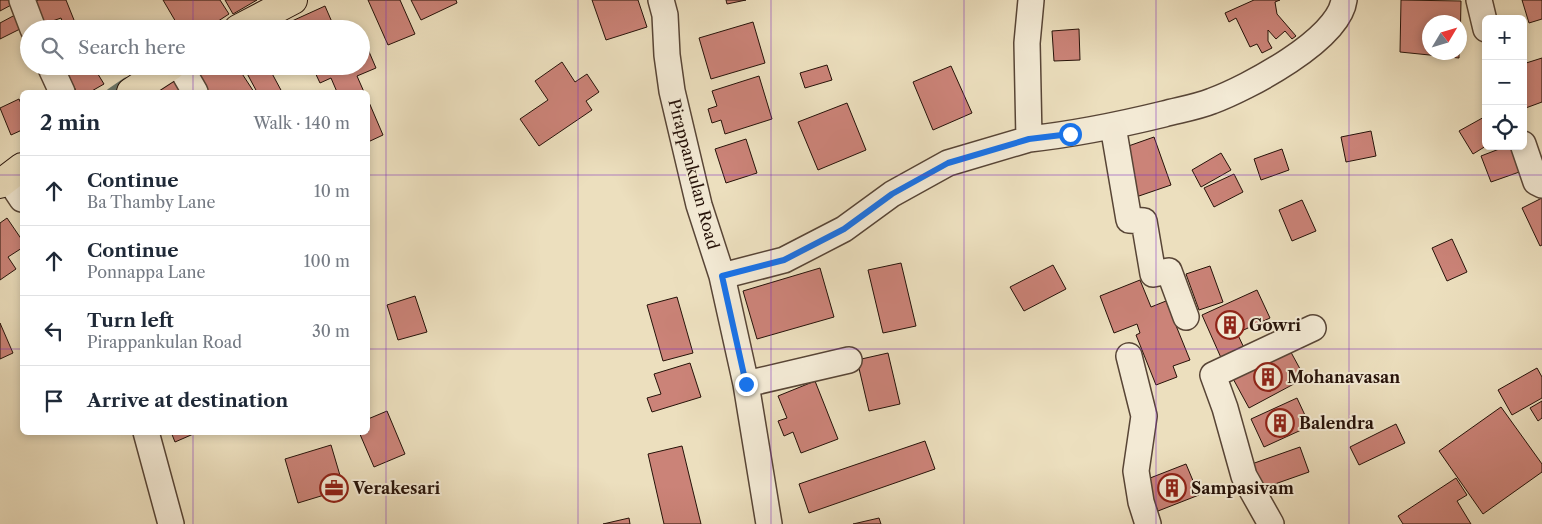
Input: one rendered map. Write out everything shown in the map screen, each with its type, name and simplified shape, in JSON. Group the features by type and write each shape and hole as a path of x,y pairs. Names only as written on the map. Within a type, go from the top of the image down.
{"main road":[{"path":"255,20 293,0"},
{"path":"134,90 157,75"}],"street":[{"path":"22,0 30,20"},
{"name":"Pirappankulan Road","path":"660,0 665,15 667,55 672,91 699,205 722,276 746,384 769,524"},
{"path":"1029,139 1026,104 1027,43 1031,0"},
{"path":"722,276 784,260 844,229 892,194 948,163 1029,139 1113,126 1212,102 1257,79 1302,52 1331,27 1344,0"},
{"path":"1479,0 1483,15"},
{"path":"54,75 61,90"},
{"path":"185,75 194,90"},
{"path":"1113,126 1129,220 1144,220 1153,274 1170,271 1186,317"},
{"path":"1525,150 1539,183"},
{"path":"1271,524 1244,476 1225,408 1213,375 1313,328"},
{"path":"1128,356 1144,416 1136,471 1141,502 1148,524"},
{"path":"746,384 849,360"},
{"path":"147,435 171,524"}],"building":[{"path":"0,0 11,0 13,4 0,11"},
{"path":"38,0 66,0 74,20 62,20 61,18 42,20 35,2"},
{"path":"163,0 220,0 229,14 220,20 175,20"},
{"path":"225,0 257,0 233,14"},
{"path":"368,0 400,0 415,34 388,45"},
{"path":"411,0 456,0 457,3 421,20"},
{"path":"592,0 638,0 647,27 606,40"},
{"path":"726,0 746,0 727,4"},
{"path":"1254,0 1280,0 1275,2 1277,14 1296,36 1292,39 1285,31 1276,39 1268,30 1268,41 1272,48 1262,53 1257,44 1250,47 1236,18 1229,22 1225,13"},
{"path":"1401,0 1461,1 1461,15 1422,15 1422,54 1400,52"},
{"path":"1522,0 1542,0 1542,19 1529,23"},
{"path":"325,6 331,20 294,20"},
{"path":"15,15 20,24 20,29 0,39 0,23"},
{"path":"284,15 286,20 274,20"},
{"path":"753,22 765,63 711,79 699,38"},
{"path":"1079,29 1080,60 1054,61 1052,31"},
{"path":"370,54 376,68 370,71"},
{"path":"1542,58 1542,102 1527,108 1527,105 1527,63"},
{"path":"562,62 575,82 587,74 599,92 586,101 592,110 539,146 520,119 548,100 535,81"},
{"path":"827,65 832,80 805,88 800,73"},
{"path":"951,66 972,113 933,130 913,82"},
{"path":"67,75 98,75 104,84 94,90 76,90"},
{"path":"194,75 243,75 253,90 204,90"},
{"path":"248,75 273,75 281,90 256,90"},
{"path":"316,75 359,75 357,76 363,90 336,90 331,78 320,83"},
{"path":"759,76 772,119 725,134 721,120 712,123 708,109 717,106 712,91"},
{"path":"179,77 189,90 160,90"},
{"path":"19,99 20,131 11,135 0,108"},
{"path":"847,103 866,150 818,170 798,122"},
{"path":"370,105 383,135 370,141"},
{"path":"1482,118 1482,148 1473,154 1459,131"},
{"path":"1371,131 1376,156 1346,162 1341,137"},
{"path":"1154,137 1171,185 1136,197 1120,149"},
{"path":"746,139 757,173 726,183 715,149"},
{"path":"1282,149 1289,170 1261,180 1254,159"},
{"path":"1497,150 1518,150 1525,170 1491,182 1481,156"},
{"path":"1221,153 1231,170 1201,187 1192,170"},
{"path":"1234,174 1243,192 1214,207 1204,188"},
{"path":"1542,198 1542,245 1540,246 1522,208"},
{"path":"1302,200 1316,231 1292,241 1279,210"},
{"path":"7,218 20,237 20,249 8,257 16,269 0,280 0,223"},
{"path":"1452,239 1467,272 1447,281 1432,248"},
{"path":"901,263 916,326 883,333 868,270"},
{"path":"1053,265 1066,289 1024,311 1010,287"},
{"path":"1210,266 1223,302 1199,310 1186,274"},
{"path":"820,268 834,317 757,339 743,291"},
{"path":"1140,280 1151,307 1166,301 1190,360 1173,366 1177,377 1156,385 1136,335 1140,333 1137,324 1114,333 1100,296"},
{"name":"Gowri","path":"1257,290 1270,318 1237,333 1245,350 1222,360 1202,315"},
{"path":"415,296 427,332 398,340 387,305"},
{"path":"677,297 693,353 663,361 647,305"},
{"path":"0,323 13,353 0,359"},
{"name":"Mohanavasan","path":"1287,345 1305,378 1249,408 1231,375"},
{"path":"888,353 900,404 869,411 857,360"},
{"path":"690,363 701,397 652,412 647,398 661,394 654,374"},
{"path":"1537,368 1542,377 1542,398 1512,415 1498,390"},
{"path":"815,381 838,439 801,453 793,432 784,436 778,421 787,418 778,396"},
{"name":"Balendra","path":"1297,398 1310,426 1264,447 1251,419"},
{"path":"1542,401 1542,418 1538,421 1530,408"},
{"path":"1501,407 1542,464 1542,472 1483,514 1439,451"},
{"path":"387,411 405,454 374,467 360,435 370,435 370,418"},
{"path":"1396,424 1405,443 1359,465 1350,447"},
{"path":"172,435 191,435 175,442"},
{"path":"925,441 935,469 809,513 799,484"},
{"path":"331,445 344,489 298,503 285,459"},
{"path":"682,446 701,524 664,524 648,454"},
{"path":"1300,447 1309,472 1255,491 1246,466"},
{"name":"Sampasivam","path":"1186,464 1199,495 1158,511 1145,480"},
{"path":"1456,478 1467,495 1457,501 1471,524 1403,524 1398,516"},
{"path":"629,518 630,524 603,524"},
{"path":"879,518 881,524 853,524"}],"waterway":[{"path":"113,90 126,81"}],"place":[{"name":"Gowri","path":"1230,325"},
{"name":"Mohanavasan","path":"1268,377"},
{"name":"Balendra","path":"1280,423"},
{"name":"Verakesari","path":"334,488"},
{"name":"Sampasivam","path":"1172,488"}],"route":[{"path":"746,384 722,276 784,260 844,229 892,194 948,163 1029,139 1070,134"}]}
